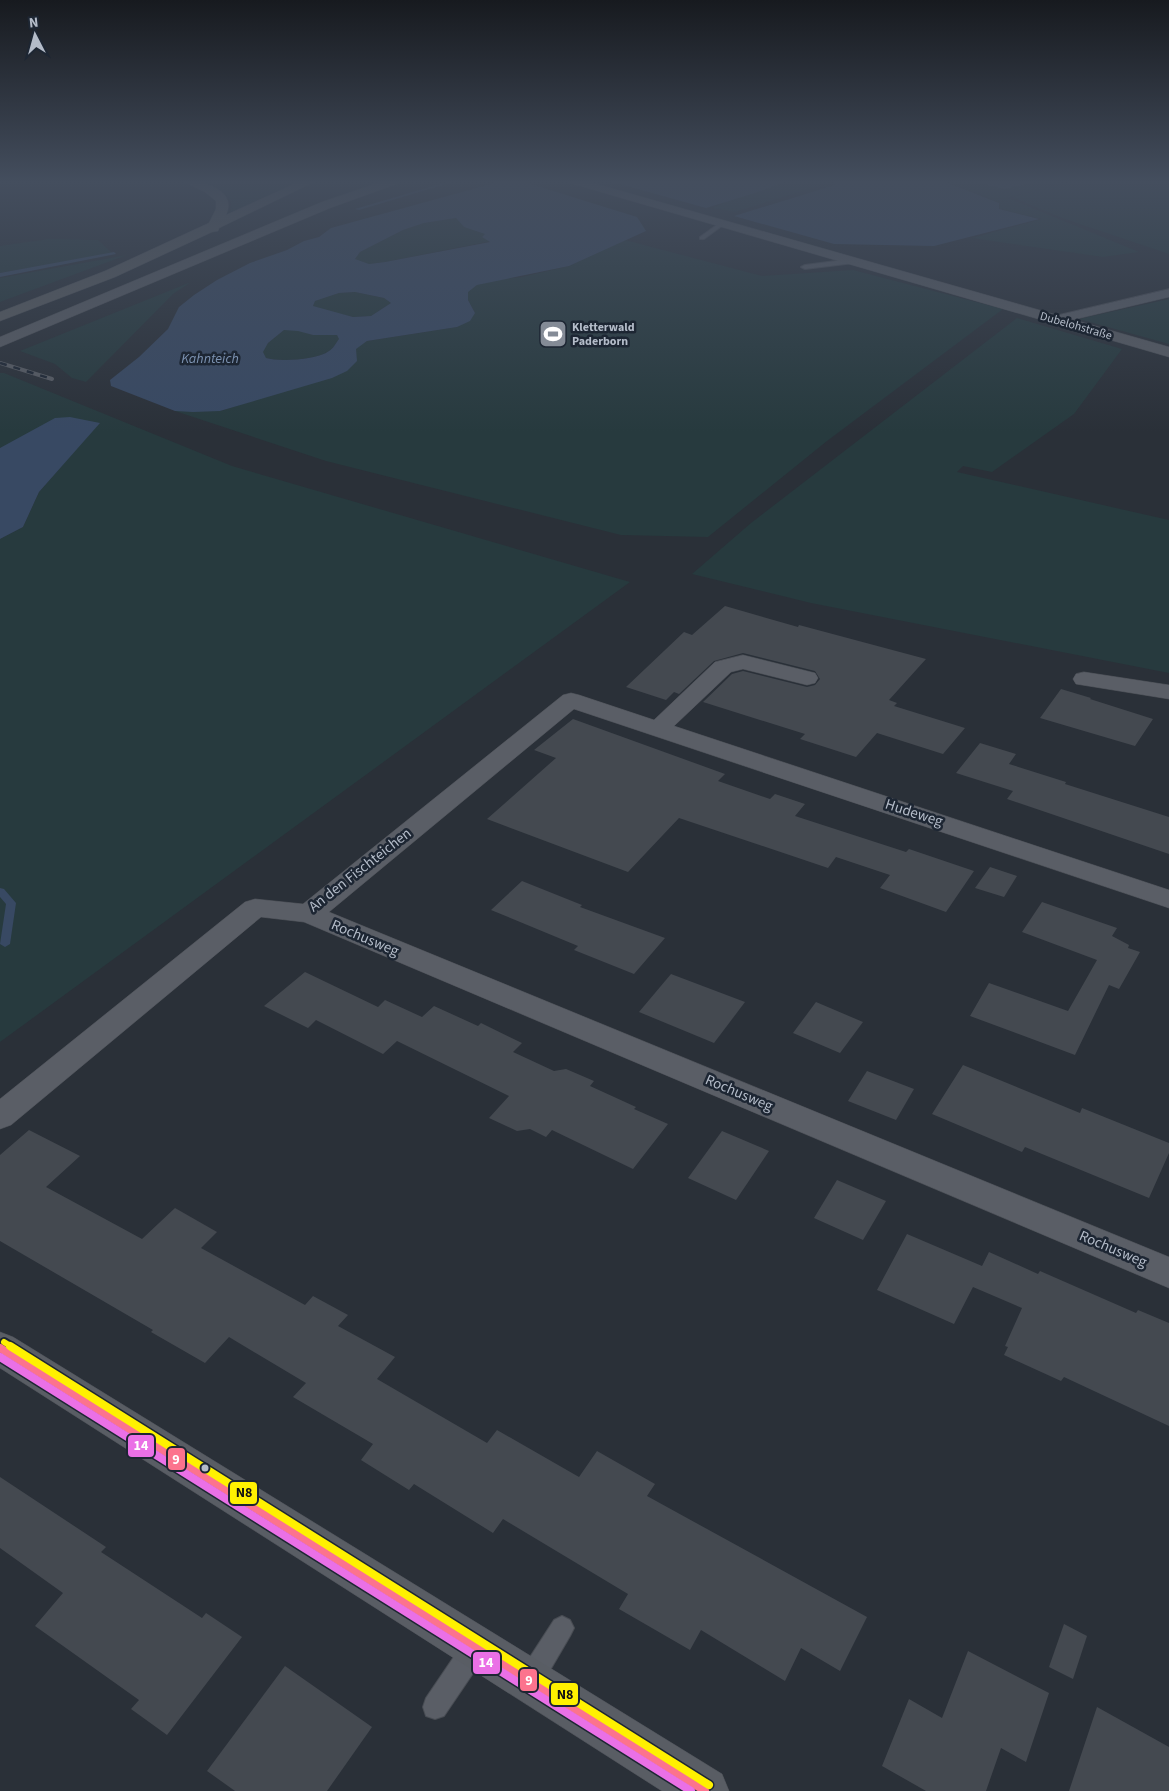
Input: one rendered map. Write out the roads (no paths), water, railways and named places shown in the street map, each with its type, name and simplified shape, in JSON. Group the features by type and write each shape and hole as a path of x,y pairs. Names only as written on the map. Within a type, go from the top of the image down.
{"highway":[{"path":"0,317 131,265"}],"main road":[{"path":"0,342 185,265"},
{"name":"Dubelohstraße","path":"861,265 1169,352"},
{"path":"0,1348 705,1791"}],"street":[{"path":"1055,320 1169,293"},
{"path":"659,728 723,666 743,662 807,678"},
{"path":"1084,678 1169,692"},
{"name":"Hudeweg","path":"570,700 1169,899"},
{"name":"An den Fischteichen","path":"0,1118 256,908 309,914 570,700"},
{"name":"Rochusweg","path":"309,914 1169,1273"}],"lane":[{"path":"804,267 827,265"},
{"path":"529,1682 562,1628"},
{"path":"436,1707 475,1648"}],"water":[{"name":"Kahnteich","path":"247,265 572,265 477,285 468,292 468,300 475,313 470,321 457,327 367,341 356,349 357,361 347,371 332,378 220,411 175,411 111,386 110,380 139,357 168,329 179,307 217,280","holes":["355,292 384,298 391,303 371,316 353,317 313,306 315,301 339,293","284,330 313,335 337,335 339,339 332,349 316,356 288,360 266,358 263,352 268,343"]},
{"path":"70,417 100,423 39,492 23,527 0,539 0,448 55,418"}],"waterway":[{"path":"0,275 54,265"},
{"path":"0,891 11,903 5,944"}],"railway":[{"path":"0,363 52,379"}],"place":[{"name":"Kletterwald Paderborn","path":"553,334"}]}
